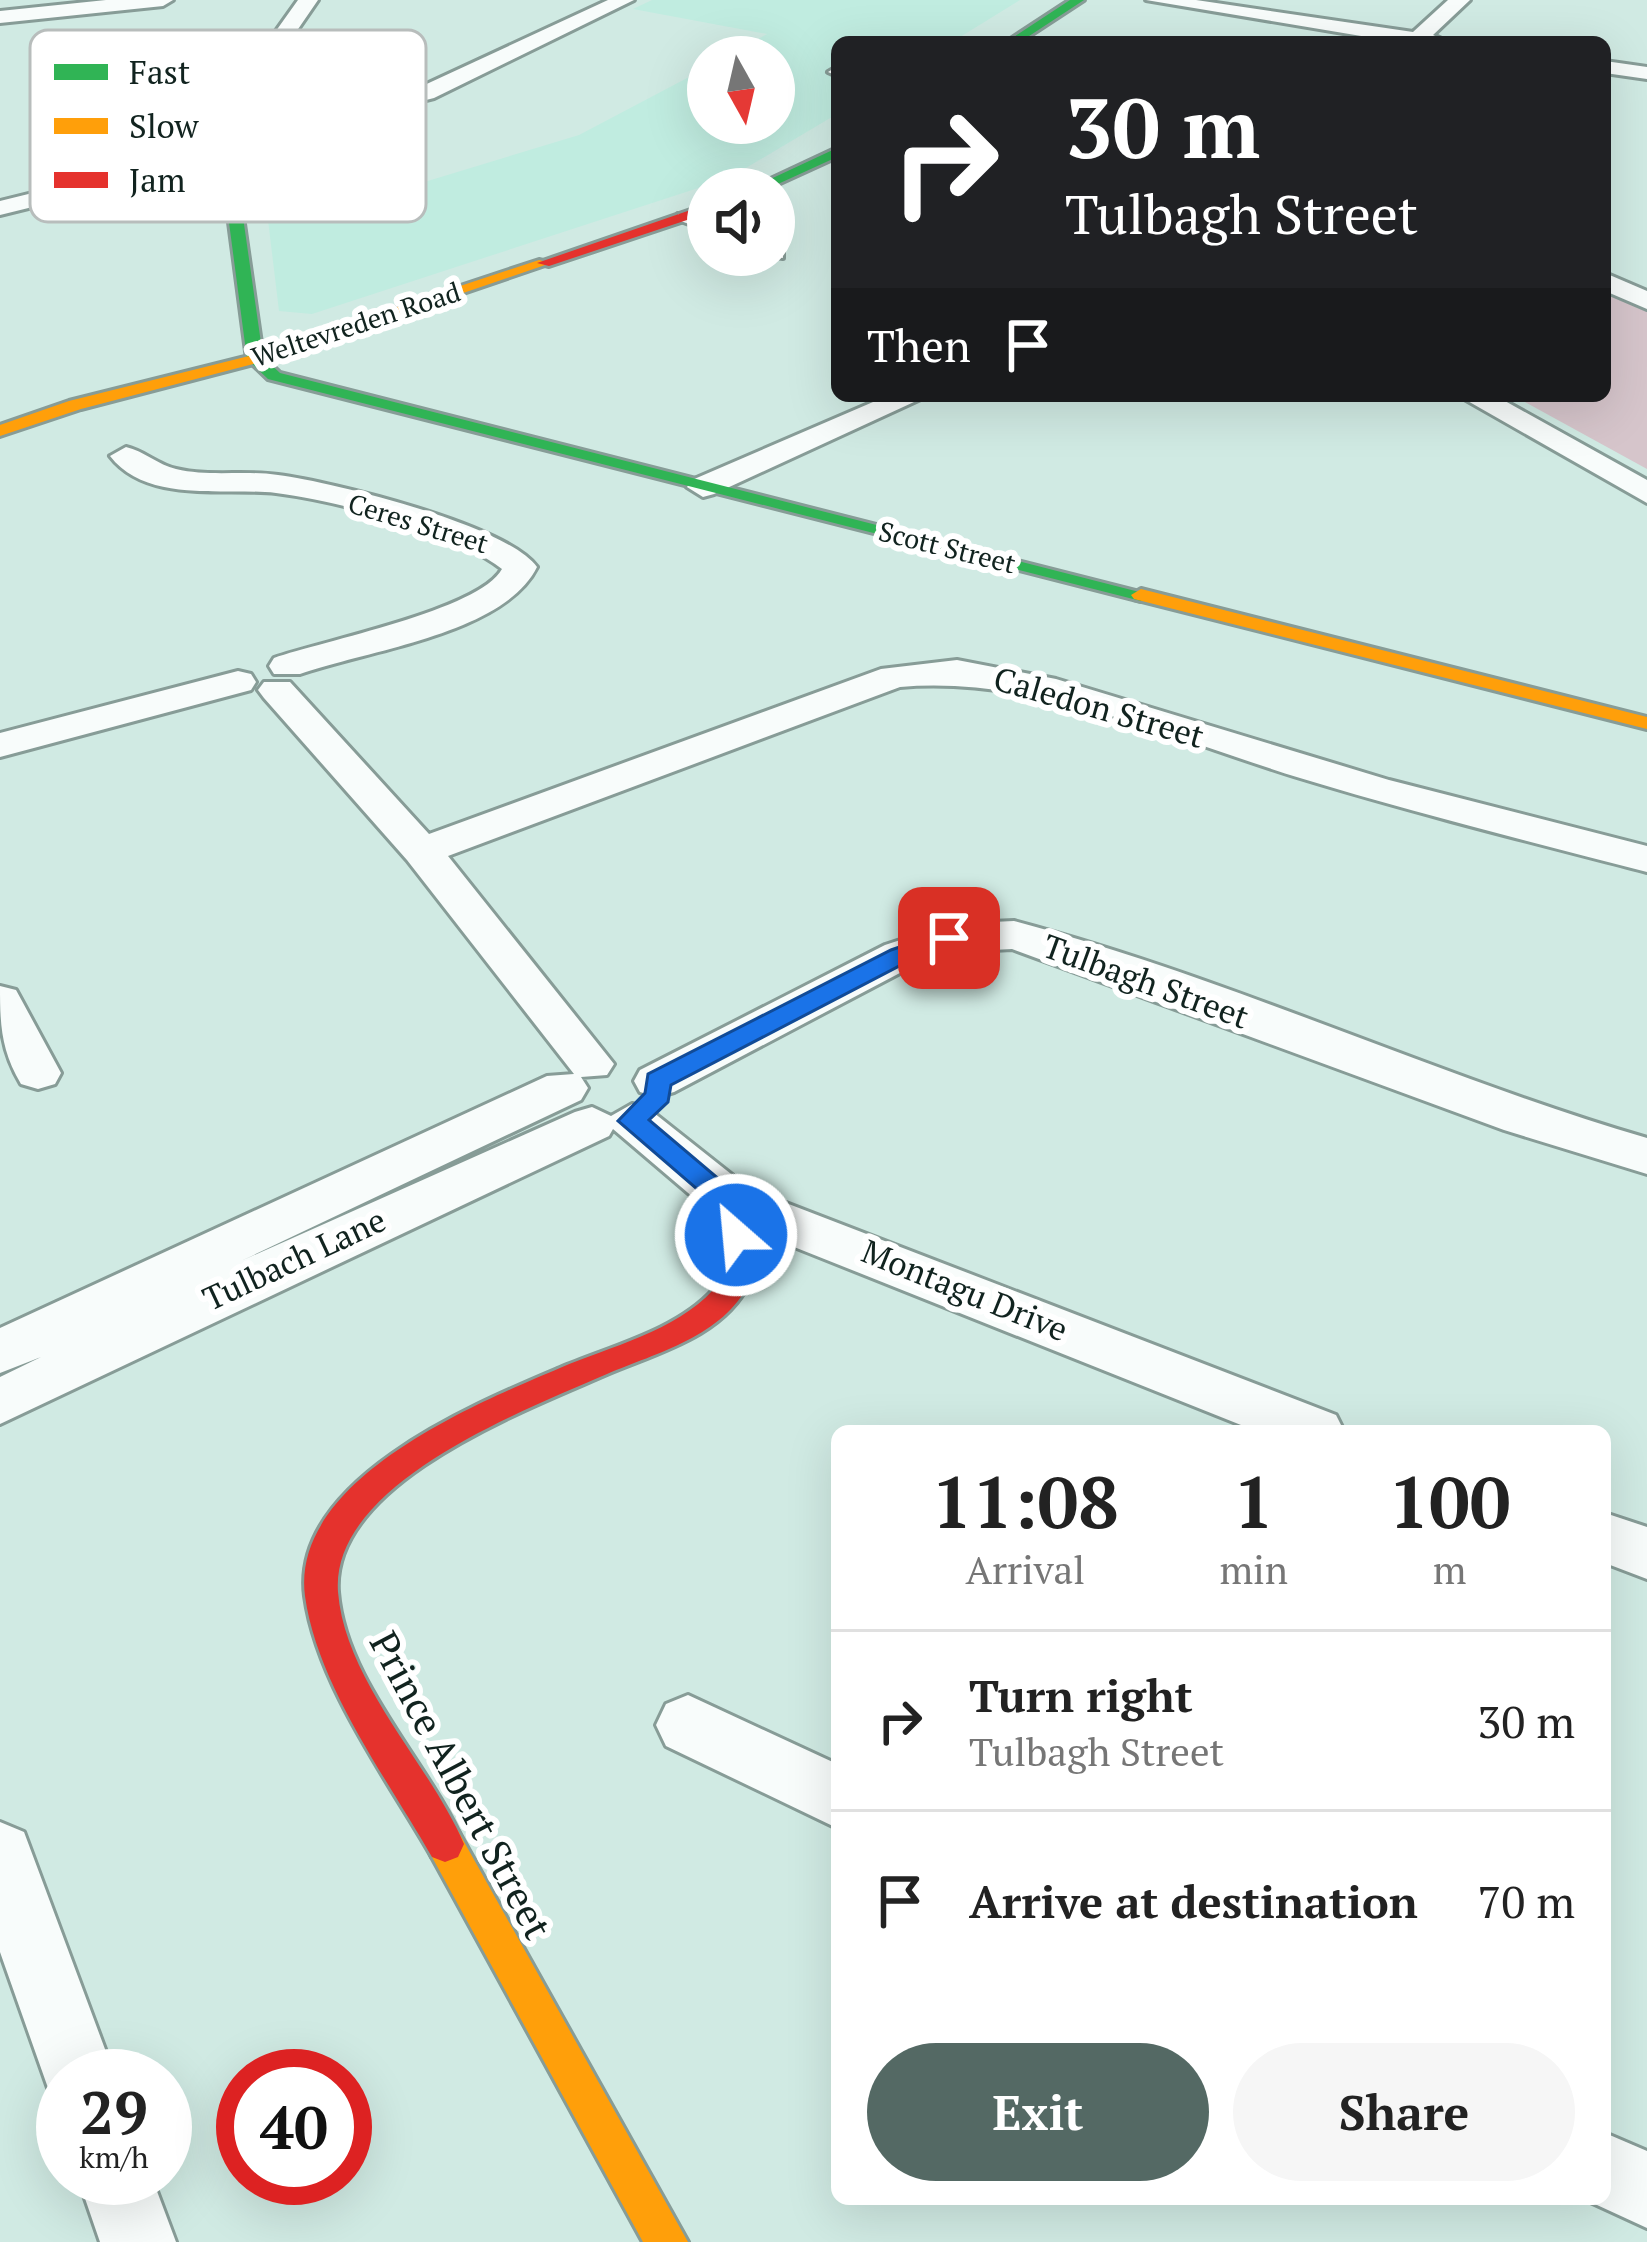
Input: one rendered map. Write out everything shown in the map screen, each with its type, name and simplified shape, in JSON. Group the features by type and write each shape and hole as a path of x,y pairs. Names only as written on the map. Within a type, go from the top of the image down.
{"street":[{"path":"0,17 163,0"},
{"path":"287,30 308,0"},
{"path":"426,93 625,0"},
{"path":"1021,36 1078,0"},
{"path":"1156,0 1390,36"},
{"path":"1428,36 1460,0"},
{"path":"1611,68 1647,73"},
{"path":"795,171 831,155"},
{"path":"0,208 30,200"},
{"path":"233,222 255,359"},
{"name":"Weltevreden Road","path":"0,431 75,405 255,359 687,222"},
{"path":"1611,284 1647,301"},
{"name":"Scott Street","path":"255,359 274,376 304,387 1647,723"},
{"path":"703,487 898,402"},
{"path":"1485,402 1647,493"},
{"name":"Ceres Street","path":"0,746 267,680 481,606 519,581 520,567 482,542 300,488 174,482 144,471 126,457"},
{"name":"Caledon Street","path":"422,851 894,677 937,671 1043,686 1375,788 1647,859"},
{"name":"Montagu Drive","path":"267,680 422,851 607,1095 732,1202 1301,1425"},
{"name":"Tulbagh Street","path":"607,1095 900,955 949,938 1014,935 1115,967 1521,1118 1647,1156"},
{"path":"0,1001 38,1073"},
{"name":"Tulbach Lane","path":"0,1352 113,1322 607,1095"},
{"name":"Prince Albert Street","path":"667,2242 349,1671 320,1589 321,1567 333,1530 352,1508 437,1442 704,1316 737,1275 740,1248 732,1202"},
{"name":"Tulbach Lane","path":"0,1402 113,1322"},
{"path":"1611,1540 1647,1553"},
{"path":"688,1725 831,1794"},
{"path":"0,1855 69,2049"},
{"path":"1611,2173 1647,2190"},
{"path":"125,2205 138,2242"}],"shaded area":[{"path":"652,0 1020,0 962,36 831,36 831,118 795,139 795,36 763,36 767,34 633,9"},
{"path":"687,78 687,144 786,144 746,168 687,168 687,192 312,314 279,311 268,222 426,222 426,181 579,135"},
{"path":"1611,293 1647,310 1647,469 1525,402 1611,402"}],"traffic: fast":[{"path":"1021,36 1078,0"},
{"path":"795,171 831,155"},
{"path":"236,222 255,359 274,376 1141,595"}],"traffic: slow":[{"path":"0,431 75,405 255,359 544,263"},
{"path":"1141,595 1647,723"},
{"path":"445,1844 667,2242"}],"traffic: jam":[{"path":"544,263 687,215"},
{"path":"445,1844 338,1650 321,1590 327,1549 350,1511 386,1476 431,1445 480,1418 680,1330 711,1310 734,1283 740,1264 732,1202"}],"route":[{"path":"736,1235 732,1202 632,1121 649,1110 658,1096 657,1081 900,955 949,938"}]}
